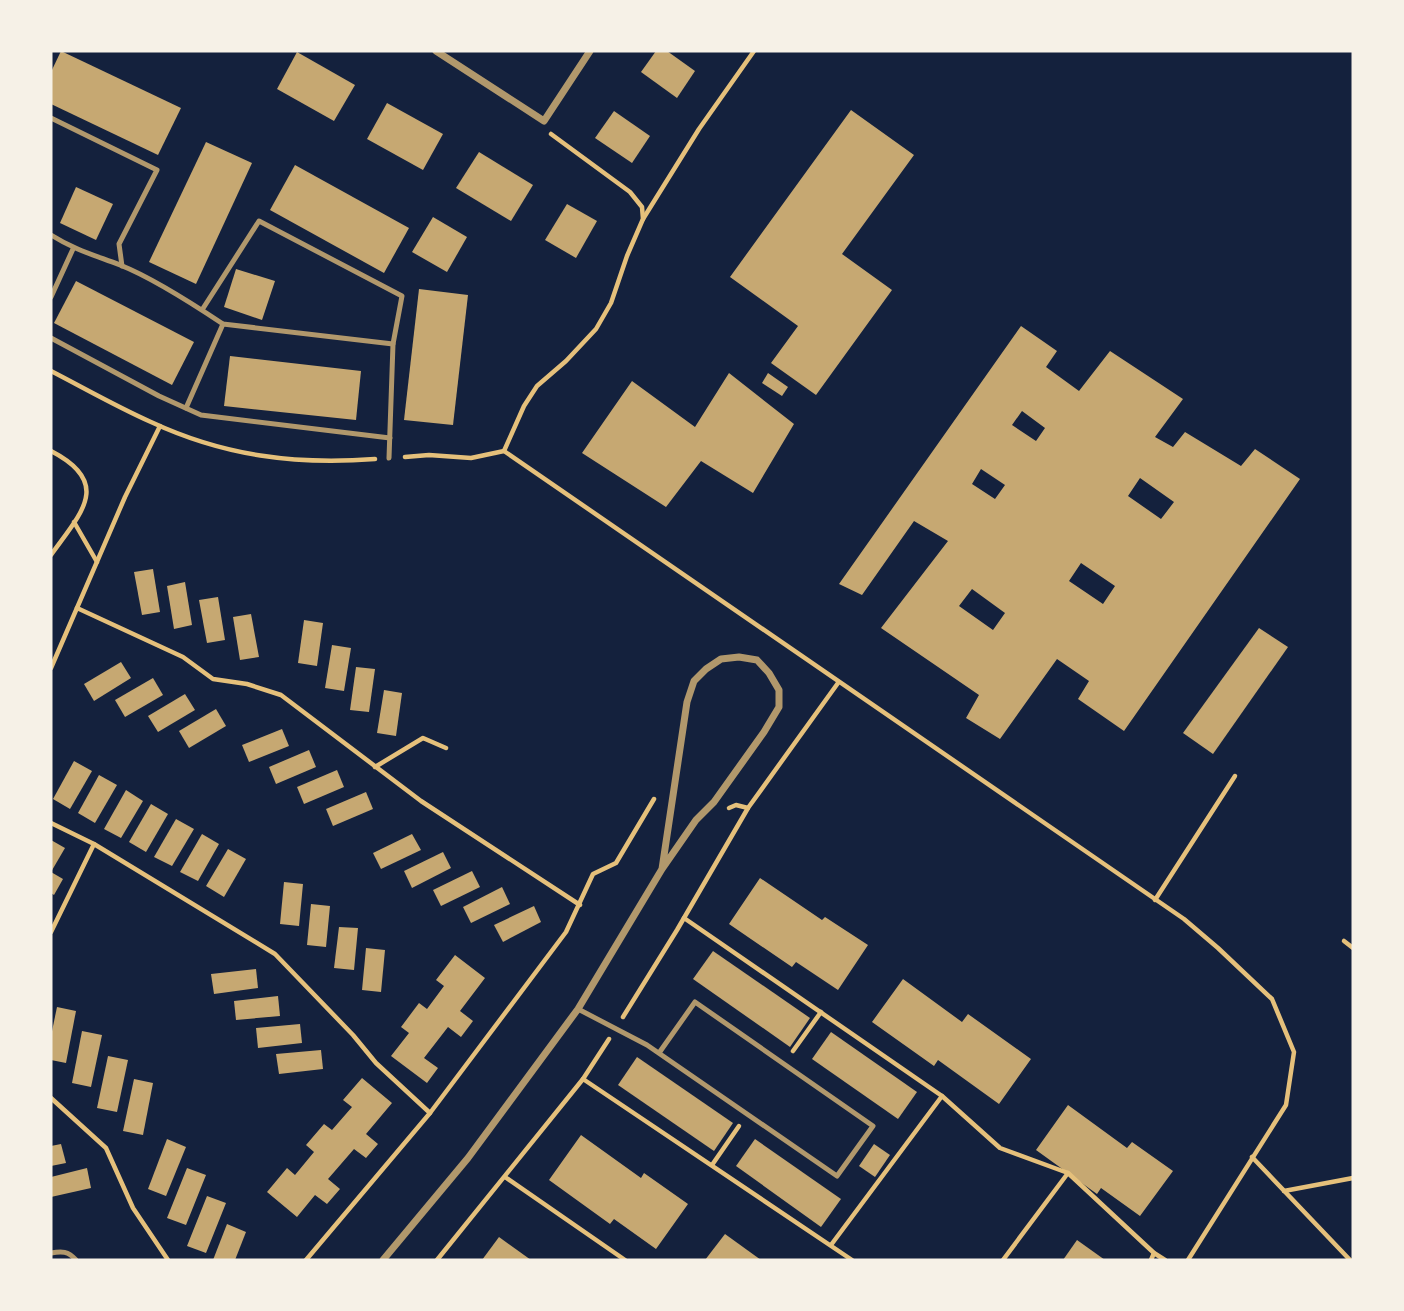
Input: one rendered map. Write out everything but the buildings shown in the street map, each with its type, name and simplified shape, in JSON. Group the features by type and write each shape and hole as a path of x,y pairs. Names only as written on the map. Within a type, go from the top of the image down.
{"street":[{"path":"436,51 544,121 590,51"},
{"path":"383,1260 468,1158 578,1009 662,869 696,820 721,792 779,706 779,690 757,660 739,657 722,659 694,681 687,702 662,869"}],"lane":[{"path":"51,118 157,170 119,244 122,266"},
{"path":"202,310 258,221 402,296 393,344 389,458"},
{"path":"51,235 73,249 122,266 223,324 393,344"},
{"path":"51,296 73,249"},
{"path":"186,408 223,324"},
{"path":"51,338 201,415 390,438"},
{"path":"578,1009 659,1053 837,1176 873,1126 695,1002 659,1053"},
{"path":"51,1253 70,1253 76,1260"}],"path":[{"path":"504,451 524,406 537,386 589,337 606,312 643,219 699,129 754,51"},
{"path":"544,121 550,134 630,192 642,207 643,219"},
{"path":"51,371 159,426 224,448 261,457 299,462 429,455 471,458 504,451 1184,919 1272,999 1294,1052 1286,1105 1188,1260"},
{"path":"51,668 159,426"},
{"path":"51,451 82,474 87,498 75,522 51,555"},
{"path":"75,522 97,562"},
{"path":"77,608 183,657 213,679 247,684 281,695 421,801 580,905"},
{"path":"437,1260 583,1079 684,918 748,808 838,682"},
{"path":"375,767 423,738 446,748"},
{"path":"1155,900 1236,776"},
{"path":"51,823 94,844 275,954 353,1035 376,1063 430,1114"},
{"path":"51,932 94,844"},
{"path":"306,1260 430,1114 566,932 593,874"},
{"path":"684,918 942,1096 1000,1148 1068,1173 1154,1253 1165,1260"},
{"path":"1344,941 1353,948"},
{"path":"783,1064 821,1012"},
{"path":"583,1079 852,1260"},
{"path":"831,1245 942,1096"},
{"path":"51,1098 106,1148 133,1208 168,1260"},
{"path":"711,1165 747,1114"},
{"path":"1252,1157 1350,1260"},
{"path":"1003,1260 1068,1173"},
{"path":"505,1177 625,1260"},
{"path":"1283,1191 1353,1178"},
{"path":"1151,1260 1154,1253"}]}
